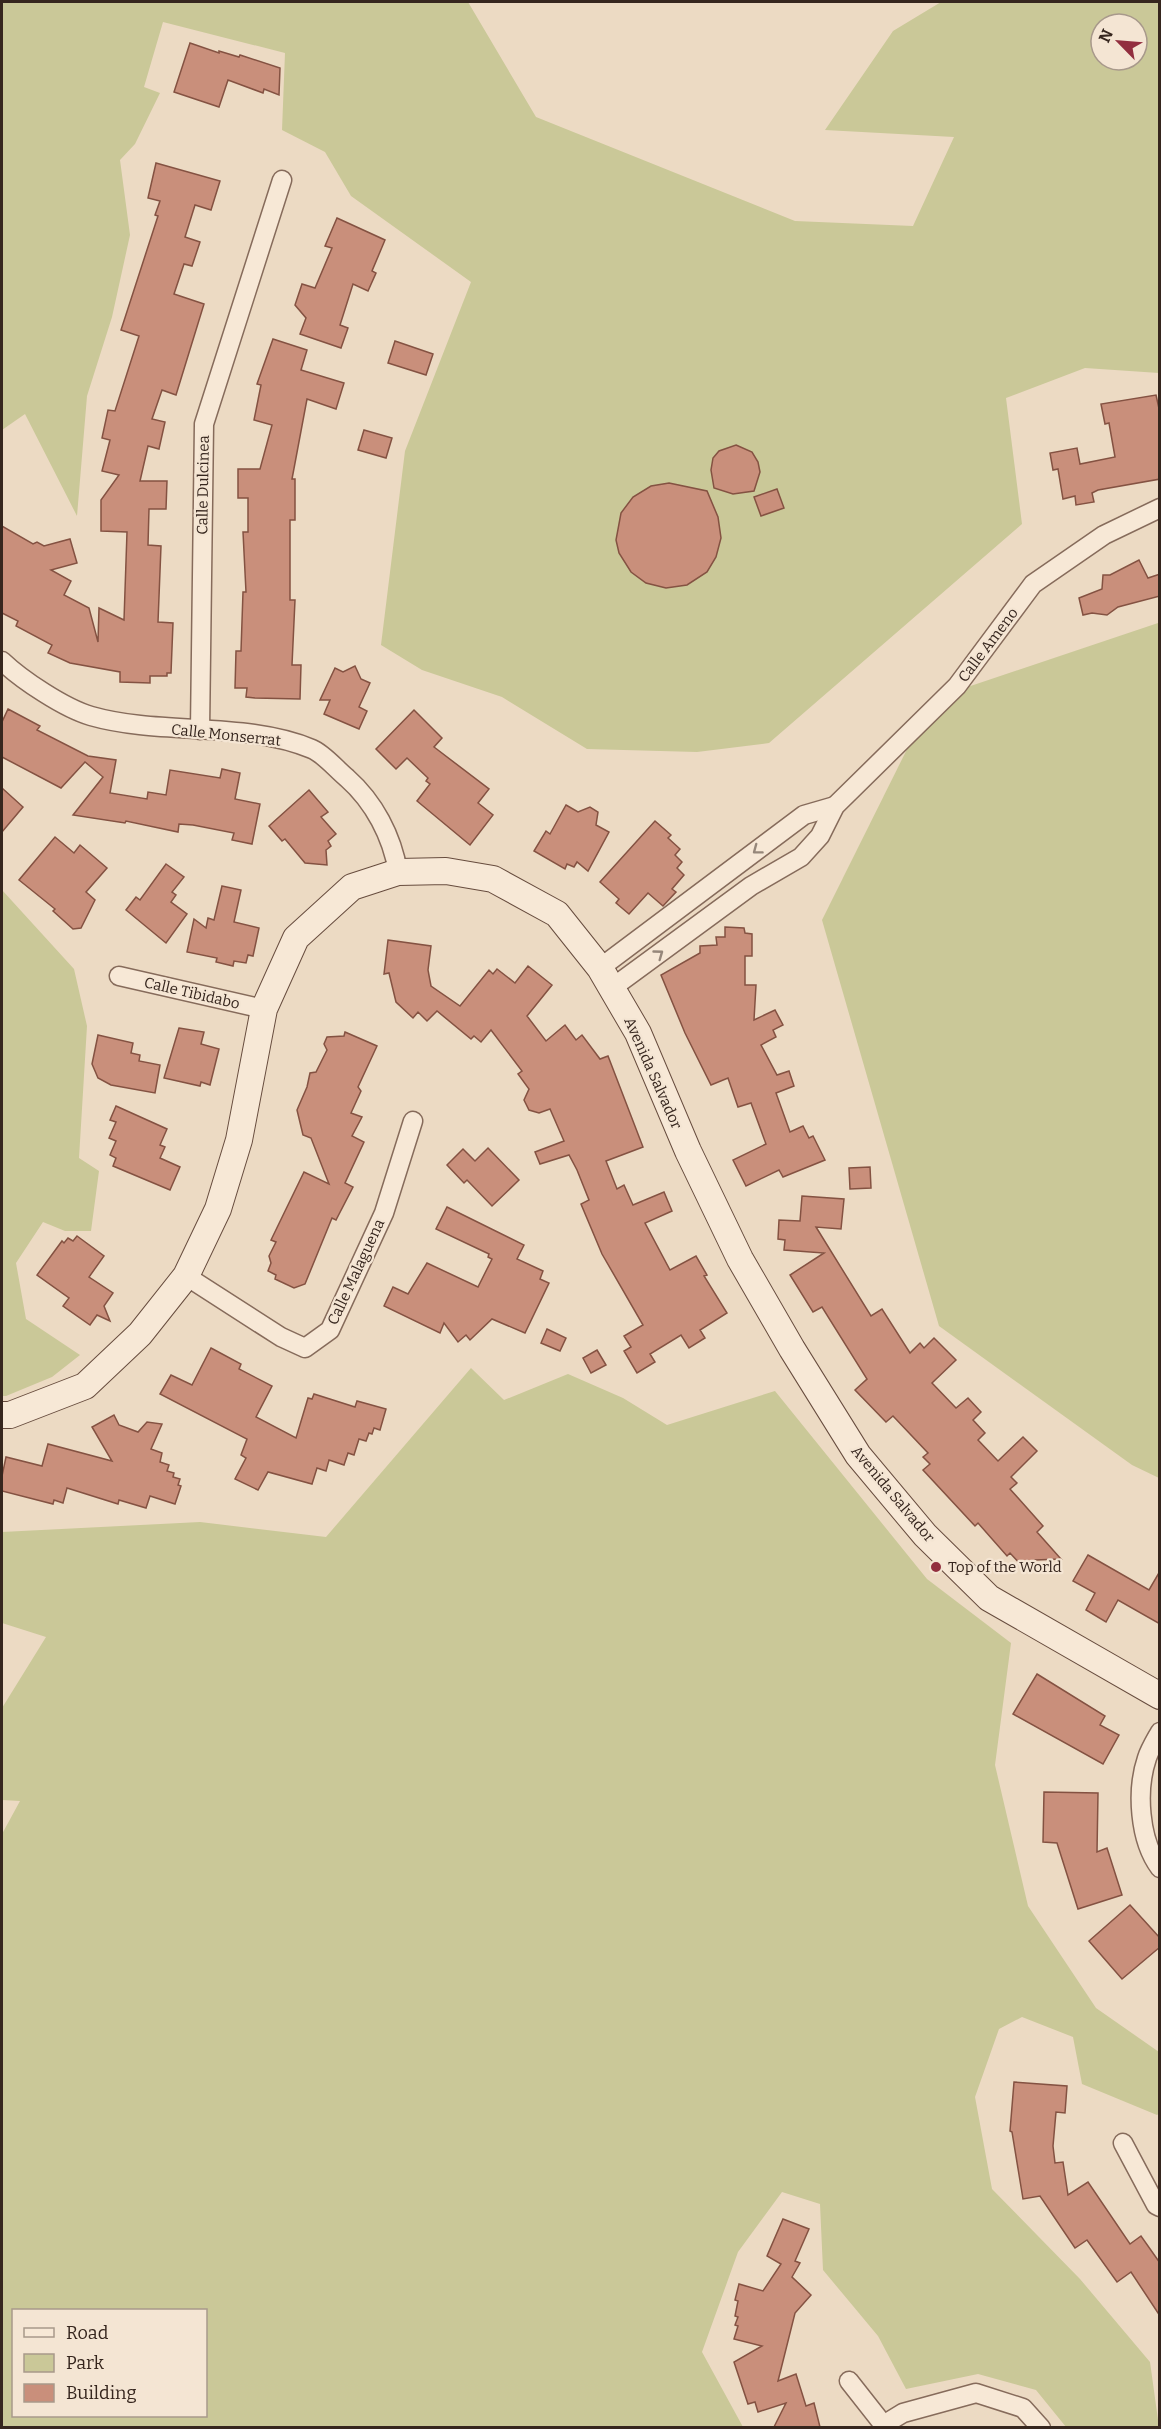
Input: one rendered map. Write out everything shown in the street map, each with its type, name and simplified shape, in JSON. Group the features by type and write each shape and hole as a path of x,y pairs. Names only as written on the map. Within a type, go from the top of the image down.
{"street":[{"name":"Calle Dulcinea","path":"200,730 204,424 282,180"},
{"name":"Calle Ameno","path":"606,978 801,857 820,836 834,806 957,686 1033,584 1104,535 1160,508"},
{"name":"Calle Monserrat","path":"2,662 21,679 89,715 155,729 200,730 278,739 314,750 365,794 394,848 398,872"},
{"name":"Calle Ameno","path":"606,978 804,815 834,806"},
{"name":"Avenida Salvador","path":"2,1415 10,1415 85,1386 140,1334 186,1276 218,1209 239,1140 264,1009 296,938 352,887 398,872 446,871 493,879 557,914 606,978 638,1033 687,1151 740,1259 792,1349 858,1455 925,1535 989,1598 1160,1696"},
{"name":"Calle Tibidabo","path":"119,976 264,1009"},
{"name":"Calle Malaguena","path":"186,1276 281,1338 305,1348 330,1330 384,1213 413,1121"},
{"path":"1160,1732 1147,1758 1141,1789 1144,1828 1154,1861 1160,1868"},
{"path":"1123,2142 1156,2205 1160,2206"},
{"path":"849,2381 886,2426 903,2413 976,2393 1023,2408 1041,2427"}],"green space":[{"path":"2,2 468,2 536,117 795,221 913,226 954,137 825,130 893,31 941,2 1159,2 1159,373 1085,368 1006,398 1022,524 769,743 697,752 587,749 502,697 422,670 381,645 405,451 471,282 351,196 325,152 282,130 285,53 163,22 144,87 160,93 135,144 120,160 130,235 112,317 87,396 77,516 25,414 2,430"},
{"path":"1158,623 1159,1478 1132,1465 939,1326 822,920 932,699"},
{"path":"2,890 74,969 87,1026 79,1158 99,1171 91,1231 65,1231 43,1222 16,1263 26,1319 80,1355 52,1377 6,1396 2,1396"},
{"path":"471,1368 504,1400 568,1374 623,1398 667,1425 775,1391 927,1579 1011,1643 995,1765 1028,1906 1096,2008 1159,2052 1160,2113 1157,2115 1082,2084 1073,2037 1022,2017 999,2029 975,2097 992,2189 1080,2279 1150,2362 1159,2427 1066,2427 1036,2390 978,2374 906,2389 878,2336 823,2270 820,2204 782,2192 738,2252 702,2352 743,2427 2,2427 2,1834 20,1801 2,1800 2,1708 46,1637 2,1623 2,1532 200,1522 326,1537"}],"building":[{"path":"190,43 219,53 219,51 239,57 240,55 280,68 279,95 264,89 263,93 228,80 219,107 174,92"},
{"path":"156,163 220,181 211,210 195,205 185,237 200,242 192,266 184,264 174,294 204,304 176,395 162,390 152,419 165,422 159,449 148,446 140,481 167,481 166,509 149,509 148,545 161,546 158,622 173,623 171,673 167,673 167,676 150,676 150,683 120,682 120,672 70,663 48,653 52,645 16,626 18,621 2,613 2,526 33,544 37,542 44,546 70,539 77,563 51,570 71,581 64,595 89,608 98,642 99,608 124,620 127,532 101,531 101,500 119,475 102,471 110,440 102,438 108,410 115,411 139,336 121,330 158,216 155,215 160,201 148,198"},
{"path":"337,218 385,240 372,271 376,273 368,291 353,284 340,325 348,328 341,348 300,334 306,318 295,305 302,284 315,288 332,248 325,246"},
{"path":"273,339 307,350 301,370 344,383 336,409 307,399 292,479 295,479 295,520 290,520 290,600 295,600 292,665 301,665 300,699 246,697 247,688 235,688 236,651 241,651 243,592 246,592 243,532 248,532 248,498 238,498 238,469 260,469 272,425 254,420 261,385 257,384"},
{"path":"395,341 433,354 426,375 388,363"},
{"path":"1156,395 1160,413 1160,479 1098,490 1092,493 1094,502 1076,505 1075,496 1063,499 1058,469 1053,470 1050,453 1077,448 1080,464 1115,457 1109,423 1105,424 1101,404"},
{"path":"364,430 392,438 386,458 358,450"},
{"path":"736,445 752,452 758,462 760,472 754,491 733,494 714,488 711,470 713,458 719,451"},
{"path":"669,483 707,491 718,517 721,538 716,557 707,572 687,585 666,588 646,583 631,572 619,553 616,540 621,513 633,497 651,486"},
{"path":"777,489 784,508 761,516 754,497"},
{"path":"1139,560 1148,578 1160,574 1160,596 1118,607 1107,615 1092,613 1083,615 1079,598 1102,589 1103,575 1110,575"},
{"path":"355,666 361,679 370,683 359,707 367,711 359,729 324,714 330,700 320,700 335,668 343,672"},
{"path":"8,709 40,726 37,730 88,756 116,760 110,793 147,799 148,792 166,795 170,770 220,778 222,769 240,773 235,799 260,804 252,844 232,840 234,833 193,825 179,824 178,832 126,821 125,823 73,815 103,777 85,762 61,788 2,757 2,722"},
{"path":"414,710 442,738 434,747 489,789 478,803 493,815 470,845 417,801 430,784 426,781 428,778 407,758 396,769 376,749"},
{"path":"2,788 23,807 2,832"},
{"path":"309,790 328,812 321,817 336,834 328,841 331,846 326,850 327,865 305,863 285,839 282,841 269,826"},
{"path":"566,805 578,812 590,807 598,812 596,825 609,832 588,871 577,862 574,867 567,864 565,869 534,851 546,831 550,834"},
{"path":"655,821 671,835 668,838 680,849 675,855 682,862 677,868 684,875 672,889 676,892 663,906 648,893 629,914 616,903 619,899 600,882"},
{"path":"55,837 74,853 80,845 107,868 86,892 95,900 81,928 73,929 53,911 55,909 19,880"},
{"path":"166,864 184,877 172,892 176,895 171,902 187,914 166,943 126,910 136,897 140,900"},
{"path":"222,886 241,890 234,922 259,928 253,956 248,955 246,963 234,961 233,966 216,962 217,958 187,952 194,919 206,928 208,918 214,920"},
{"path":"725,927 744,928 745,933 752,934 752,956 745,956 745,985 756,985 754,1020 775,1010 783,1025 773,1030 776,1037 761,1045 777,1075 789,1071 794,1086 776,1093 790,1132 803,1126 809,1138 813,1136 825,1160 783,1177 779,1170 746,1186 733,1160 766,1144 751,1103 738,1107 728,1078 711,1085 685,1033 661,975 700,953 700,946 717,945 716,937 725,937"},
{"path":"388,940 431,946 428,970 431,986 460,1006 489,970 493,974 497,969 515,983 528,966 552,985 527,1016 546,1041 565,1025 576,1040 582,1035 600,1059 608,1056 643,1147 606,1161 617,1189 624,1185 633,1205 664,1192 672,1211 645,1223 670,1270 696,1256 707,1275 704,1276 727,1313 700,1330 705,1338 689,1348 681,1335 650,1354 655,1362 637,1373 624,1351 631,1347 624,1336 643,1325 602,1254 581,1204 589,1200 577,1170 569,1155 540,1164 535,1152 564,1141 550,1109 539,1113 529,1110 524,1100 529,1089 518,1074 522,1071 491,1030 481,1042 474,1036 471,1039 437,1011 427,1021 418,1012 413,1018 396,1002 389,973 384,974"},
{"path":"179,1028 204,1032 201,1044 219,1049 210,1085 201,1082 200,1086 164,1078"},
{"path":"345,1032 377,1046 358,1087 361,1091 351,1113 362,1117 352,1136 364,1142 345,1183 353,1187 336,1220 332,1218 305,1284 294,1288 275,1279 276,1275 268,1271 271,1263 269,1256 276,1242 271,1240 304,1172 329,1184 311,1138 303,1135 297,1110 307,1087 310,1073 316,1072 327,1050 324,1044 327,1037 344,1036"},
{"path":"98,1035 133,1043 131,1053 140,1055 139,1061 160,1065 155,1093 111,1085 98,1078 92,1064"},
{"path":"116,1106 167,1129 160,1145 165,1147 160,1158 180,1167 170,1190 113,1166 116,1158 110,1155 116,1141 109,1138 116,1122 110,1120"},
{"path":"488,1148 519,1180 492,1206 467,1180 464,1183 447,1165 463,1149 475,1161"},
{"path":"870,1167 871,1188 850,1189 849,1168"},
{"path":"802,1196 844,1199 841,1229 816,1227 871,1316 882,1309 910,1353 920,1343 924,1348 934,1338 956,1360 932,1383 956,1408 968,1398 981,1412 973,1420 985,1433 978,1440 998,1461 1023,1437 1037,1451 1011,1477 1017,1483 1010,1489 1043,1526 1037,1532 1061,1559 1035,1560 1025,1569 1010,1553 1007,1556 978,1523 975,1526 923,1470 930,1464 923,1457 928,1453 893,1416 886,1422 855,1390 867,1379 822,1307 813,1312 790,1275 824,1253 784,1250 785,1240 778,1239 779,1220 800,1221"},
{"path":"447,1207 524,1245 517,1259 543,1271 540,1279 549,1283 525,1333 492,1319 470,1340 466,1335 458,1342 444,1323 440,1333 384,1306 393,1287 408,1294 427,1263 478,1287 492,1259 488,1257 489,1254 436,1229"},
{"path":"77,1236 104,1256 89,1277 113,1293 104,1306 110,1321 97,1315 90,1325 63,1306 69,1298 37,1275 62,1241 64,1243 68,1238 73,1241"},
{"path":"547,1329 566,1338 560,1351 541,1343"},
{"path":"211,1348 241,1364 239,1369 272,1386 256,1417 296,1438 308,1398 312,1399 314,1394 355,1407 357,1401 386,1409 380,1430 374,1428 366,1441 359,1439 354,1455 348,1453 344,1465 329,1460 326,1471 317,1468 312,1484 268,1472 258,1490 235,1479 246,1458 241,1455 247,1439 160,1394 171,1375 192,1385"},
{"path":"597,1350 606,1365 591,1373 583,1358"},
{"path":"114,1415 119,1425 138,1432 147,1422 162,1424 151,1449 162,1453 160,1462 169,1465 167,1471 174,1473 173,1477 180,1479 178,1485 181,1486 175,1504 150,1496 146,1508 119,1500 118,1504 67,1488 63,1503 54,1500 53,1504 2,1491 6,1457 42,1466 48,1444 112,1461 92,1427"},
{"path":"1088,1555 1149,1590 1160,1571 1160,1624 1118,1600 1106,1622 1086,1610 1095,1593 1073,1581"},
{"path":"1037,1674 1105,1716 1100,1725 1119,1735 1103,1764 1013,1714"},
{"path":"1044,1792 1098,1793 1097,1852 1107,1848 1122,1895 1078,1909 1057,1843 1043,1842"},
{"path":"1130,1905 1160,1938 1160,1947 1122,1979 1089,1941"},
{"path":"1014,2082 1067,2086 1065,2113 1056,2112 1053,2146 1055,2163 1063,2162 1068,2195 1088,2182 1130,2244 1141,2236 1160,2263 1160,2316 1131,2272 1117,2282 1087,2240 1075,2248 1040,2196 1023,2199 1010,2131"},
{"path":"783,2219 809,2229 795,2261 800,2263 792,2277 811,2295 795,2313 778,2381 796,2374 806,2406 814,2403 820,2427 774,2427 786,2403 758,2412 755,2402 748,2404 734,2362 762,2346 734,2339 738,2326 735,2325 738,2317 735,2316 738,2301 735,2300 739,2284 763,2291 781,2264 767,2256"}],"place":[{"name":"Top of the World","path":"936,1567"}]}
